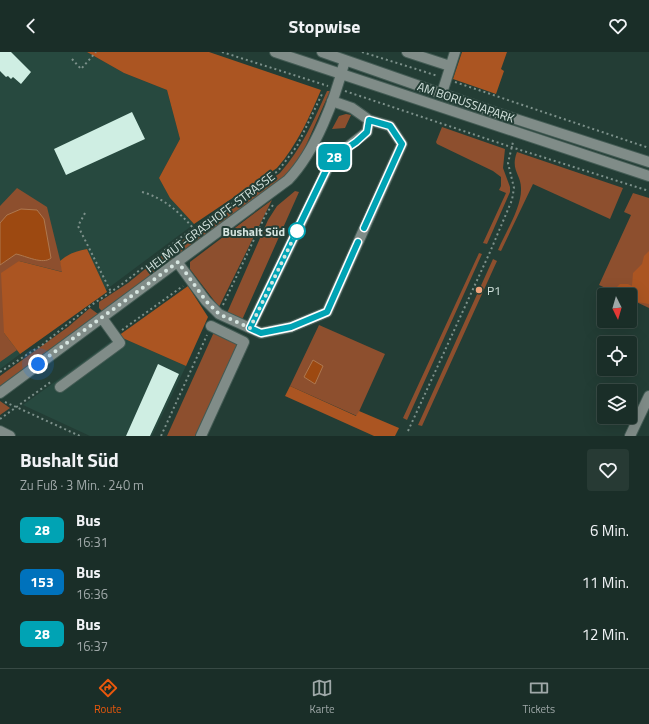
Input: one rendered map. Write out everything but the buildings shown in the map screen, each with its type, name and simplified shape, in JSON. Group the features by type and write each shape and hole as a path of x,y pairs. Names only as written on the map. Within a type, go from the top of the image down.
{"street":[{"name":"AM BORUSSIAPARK","path":"276,52 649,176"},
{"name":"AM BORUSSIAPARK","path":"322,52 649,162"},
{"path":"407,52 450,66"},
{"path":"442,93 455,52"},
{"name":"HELMUT-GRASHOFF-STRASSE","path":"1,396 102,318 281,186 295,173 307,156 332,101 345,60"},
{"path":"178,262 206,301 219,314 261,333 291,327 327,312 402,144 390,126 369,120 352,108 332,101"},
{"path":"250,328 332,158 356,142 367,132 369,120"},
{"path":"60,387 120,343 102,318"},
{"path":"201,436 244,342 211,326"},
{"path":"630,436 649,396"},
{"path":"0,431 10,436"}],"path":[{"path":"72,59 81,69 96,52"},
{"path":"222,52 336,88 511,147 649,190"},
{"path":"362,52 649,148"},
{"path":"0,372 42,345 90,306 111,292 194,229 278,171 297,146 326,86"},
{"path":"408,432 512,200 514,188 508,163 516,132"},
{"path":"142,192 163,201 181,214 194,229"},
{"path":"86,213 78,226 111,292"},
{"path":"161,436 211,326"},
{"path":"1,396 6,403 80,436"}],"shaded area":[{"path":"0,52 87,52 124,73 167,90 180,139 159,178 170,198 194,224 0,369"},
{"path":"87,52 209,52 321,90 297,141 277,168 194,224 170,198 159,178 180,139 167,90 124,73"},
{"path":"462,52 507,52 501,69 504,71 496,94 453,79"},
{"path":"327,91 330,91 303,152 289,173 178,256 176,255 174,248 183,240 280,173 301,144"},
{"path":"346,114 351,115 345,128 332,129 339,116"},
{"path":"442,127 505,149 503,168 510,187 510,192 487,244 483,243 506,193 499,190 501,186 501,177 493,171 437,144 436,142"},
{"path":"517,152 623,188 610,219 533,184 501,251 498,250 516,211 521,195 521,183 515,168 515,158"},
{"path":"17,188 47,207 63,272 19,261 4,333 17,350 0,362 0,206"},
{"path":"295,191 299,192 242,320 227,313 268,220 277,206"},
{"path":"633,193 649,198 649,308 637,302 637,288 606,288 599,285 631,215 624,212"},
{"path":"272,200 219,307 190,269 190,262"},
{"path":"21,209 37,210 44,219 51,258 44,261 16,254 0,265 0,223 7,215"},
{"path":"87,249 107,292 20,354 4,333 1,273 19,261 62,272 60,261 72,253"},
{"path":"649,251 649,304 637,302 637,288 617,287 620,284 628,284 632,286 633,273 642,264 644,256"},
{"path":"165,253 173,259 102,311 99,308 99,302 128,283"},
{"path":"479,253 482,254 407,420 403,418"},
{"path":"493,259 497,261 422,426 418,425"},
{"path":"188,286 208,317 186,366 118,336"},
{"path":"90,308 98,314 0,386 0,376 68,327"},
{"path":"319,325 385,354 357,416 290,386"},
{"path":"214,332 238,343 195,436 167,436"},
{"path":"118,336 186,366 152,436 90,436 23,405"},
{"path":"313,360 323,366 315,384 304,377"},
{"path":"290,386 356,416 359,411 399,428 395,436 374,436 285,396"},
{"path":"0,401 10,408 0,415"}],"bus line":[{"name":"28","path":"358,242 327,312 291,327 261,333 250,328 332,158 356,142 367,132 369,120 390,126 402,144 364,228"}],"place":[{"name":"Bushalt Süd","path":"297,231"},
{"name":"P1","path":"479,290"}],"route":[{"path":"38,364 178,262 206,301 219,314 250,328 298,229 297,231"}]}
